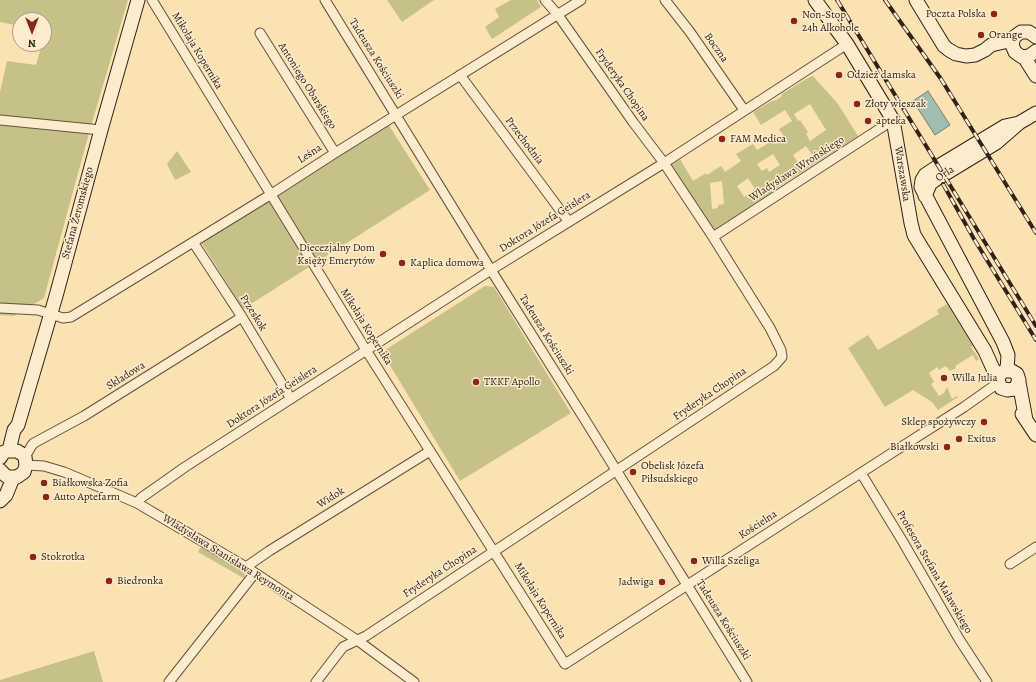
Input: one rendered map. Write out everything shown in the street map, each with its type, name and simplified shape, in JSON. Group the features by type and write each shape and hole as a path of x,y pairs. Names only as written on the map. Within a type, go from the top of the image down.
{"main road":[{"name":"Stefana Żeromskiego","path":"11,457 20,431 18,426 138,0"},
{"name":"Warszawska","path":"815,0 847,44 893,120 914,235 985,351 1007,380 1026,420 1036,435"},
{"path":"916,0 944,46 961,56 975,55 985,50 1026,52"},
{"path":"1034,32 1025,31 1014,37 1026,52 1036,76"},
{"name":"Orla","path":"925,196 930,184 935,180 996,143 1019,123 1036,112"},
{"name":"Warszawska","path":"925,196 1003,342 1014,357 1007,380"},
{"path":"985,351 991,353 998,352 1001,349 1003,342"},
{"path":"5,474 17,477 24,472 11,457"},
{"path":"0,491 5,474"},
{"path":"0,501 6,496 5,474"}],"street":[{"name":"Mikołaja Kopernika","path":"152,0 366,350 565,664"},
{"name":"Tadeusza Kościuszki","path":"325,0 490,270 747,682"},
{"name":"Fryderyka Chopina","path":"316,682 343,647 366,636 774,366 782,357 781,350 764,317 664,163 633,122 558,15 545,0"},
{"name":"Leśna","path":"0,308 38,310 63,318 71,317 270,195 396,114 581,0"},
{"name":"Boczna","path":"665,0 690,32 744,110"},
{"name":"Antoniego Obarskiego","path":"260,33 335,153"},
{"name":"Doktora Józefa Geislera","path":"137,503 141,498 185,467 490,270 664,163 847,44"},
{"name":"Przechodnia","path":"460,75 569,222"},
{"path":"0,120 101,130"},
{"name":"Władysława Wrońskiego","path":"713,237 893,120"},
{"name":"Przeskok","path":"193,242 242,317 291,399"},
{"name":"Składowa","path":"11,457 84,416 242,317"},
{"name":"Kościelna","path":"565,664 1007,380"},
{"name":"Widok","path":"246,567 268,551 430,451"},
{"name":"Władysława Stanisława Reymonta","path":"11,457 64,472 137,503 246,567 357,640 414,682"},
{"name":"Profesora Stefana Malawskiego","path":"861,473 959,638 987,682"},
{"path":"1010,564 1036,547"},
{"path":"170,682 254,573"}],"shaded area":[{"path":"0,0 128,0 89,133 44,298 14,316 0,315 0,92 7,61 36,65 40,52 52,52 52,12 12,12 12,24 0,22"},
{"path":"387,0 434,0 402,22"},
{"path":"511,0 537,0 541,7 492,39 485,27 499,17 495,9"},
{"path":"813,76 838,104 858,136 772,191 717,230 713,229 671,165 680,159 693,181 706,173 707,175 721,166 725,172 741,161 736,154 753,144 757,150 775,139 778,143 785,138 779,129 792,121 785,110 761,125 753,112 781,97 782,94","holes":["810,104 826,130 810,141 806,134 808,132 794,114","806,146 813,156 799,164 793,155","773,154 780,165 769,172 767,168 762,171 757,164","748,178 755,189 744,197 737,186","722,181 724,204 718,205 718,208 712,209 710,183"]},
{"path":"928,91 950,125 935,135 913,101"},
{"path":"388,124 430,190 243,309 201,242"},
{"path":"177,151 191,172 175,180 167,164"},
{"name":"TKKF Apollo","path":"485,286 494,287 571,413 460,481 382,352"},
{"path":"947,304 973,346 971,347 979,359 976,361 973,355 955,366 956,368 950,371 946,366 939,370 937,367 929,373 934,382 931,384 939,396 944,393 947,387 952,399 957,396 958,397 938,410 932,402 913,390 885,407 848,348 868,335 878,350 939,314 937,310"},
{"path":"200,548 203,548 240,569 244,573 245,579 198,552"},
{"path":"94,651 103,682 0,682 0,680"}],"railway":[{"path":"837,0 1036,326"},
{"path":"885,0 941,79 1036,233"},
{"path":"943,184 974,239 1036,340"}],"place":[{"name":"Poczta Polska","path":"994,14"},
{"name":"Non-Stop 24h Alkohole","path":"794,21"},
{"name":"Orange","path":"981,35"},
{"name":"Odzież damska","path":"839,75"},
{"name":"Złoty wieszak","path":"857,104"},
{"name":"apteka","path":"868,121"},
{"name":"FAM Medica","path":"722,139"},
{"name":"Diecezjalny Dom Księży Emerytów","path":"383,254"},
{"name":"Kaplica domowa","path":"402,263"},
{"name":"Willa Julia","path":"944,378"},
{"name":"TKKF Apollo","path":"476,382"},
{"name":"Sklep spożywczy","path":"984,422"},
{"name":"Exitus","path":"959,439"},
{"name":"Białkowski","path":"947,447"},
{"name":"Obelisk Józefa Piłsudskiego","path":"633,472"},
{"name":"Białkowska Zofia","path":"44,483"},
{"name":"Auto Aptefarm","path":"46,497"},
{"name":"Stokrotka","path":"33,557"},
{"name":"Willa Szeliga","path":"694,561"},
{"name":"Biedronka","path":"109,581"},
{"name":"Jadwiga","path":"662,582"}]}
